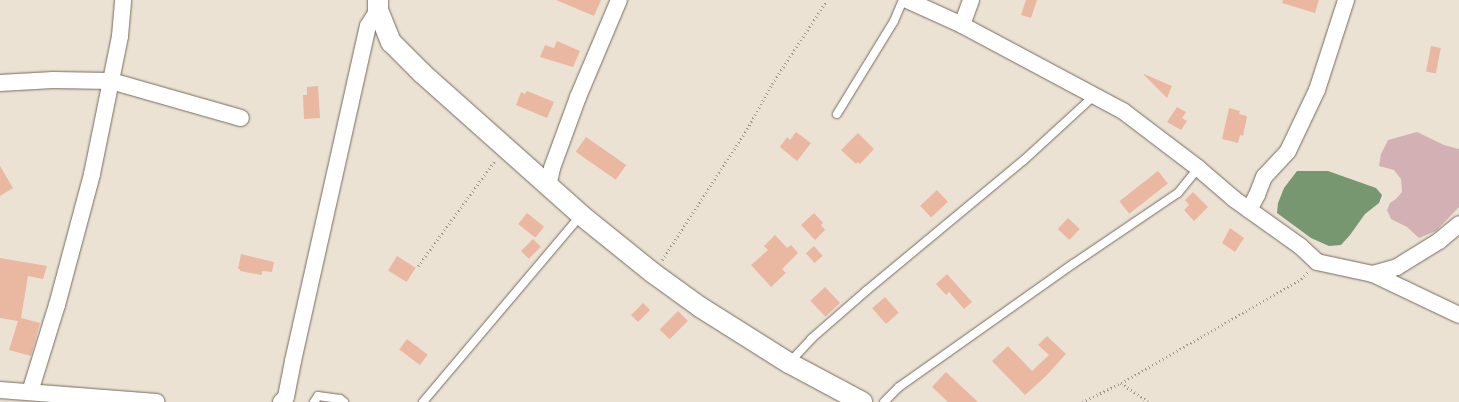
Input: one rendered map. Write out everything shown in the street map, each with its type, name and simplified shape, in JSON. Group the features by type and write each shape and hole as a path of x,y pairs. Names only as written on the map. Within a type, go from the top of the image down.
{"street":[{"path":"30,392 57,305 92,174 120,36 123,0"},
{"path":"548,187 552,168 578,97 619,0"},
{"path":"907,0 962,25 1123,111 1198,168 1249,210 1300,246 1317,262 1373,274 1459,315"},
{"path":"962,25 971,0"},
{"path":"1249,210 1264,177 1288,151 1313,97 1346,0"},
{"path":"378,5 391,42 423,74 581,215 653,273 700,306 789,363 862,402"},
{"path":"286,400 293,360 368,26 378,5"},
{"path":"0,82 53,80 111,81 241,118"},
{"path":"1373,274 1398,267 1439,242 1459,224"},
{"path":"0,390 157,402"}],"lane":[{"path":"837,114 894,21 903,0"},
{"path":"789,363 822,329 1024,160 1095,95"},
{"path":"884,402 899,387 1073,264 1178,193 1198,168"},
{"path":"423,402 581,215"},
{"path":"314,402 318,396 340,399 344,402"}],"path":[{"path":"653,273 748,129 772,84 827,0"},
{"path":"418,266 504,147"},
{"path":"1082,402 1121,383 1301,279 1317,262"},
{"path":"1121,383 1149,402"}],"shaded area":[{"path":"1417,132 1444,145 1459,149 1459,207 1436,231 1419,238 1407,227 1391,219 1387,210 1390,203 1402,192 1401,179 1394,170 1379,166 1381,154 1388,140"},
{"path":"1297,171 1328,171 1376,188 1382,195 1379,203 1365,214 1341,245 1329,246 1311,238 1277,213 1278,203 1284,188"}],"building":[{"path":"556,0 601,0 594,16"},
{"path":"1026,0 1037,0 1031,18 1021,15"},
{"path":"1283,0 1319,0 1315,13 1282,3"},
{"path":"557,41 580,51 573,67 540,57 545,45 554,48"},
{"path":"1431,46 1441,48 1436,73 1426,72"},
{"path":"1144,75 1172,86 1167,98"},
{"path":"318,86 320,118 304,119 303,95 307,95 307,87"},
{"path":"527,91 554,102 547,118 516,105 521,92 525,94"},
{"path":"1177,107 1186,112 1182,118 1187,121 1181,130 1167,122"},
{"path":"1229,108 1240,111 1239,114 1247,116 1243,136 1240,135 1238,143 1222,139"},
{"path":"796,132 811,143 797,161 780,147 787,137 790,140"},
{"path":"858,133 874,149 860,164 858,162 856,164 841,150"},
{"path":"586,137 626,165 616,180 576,152"},
{"path":"0,166 13,188 0,196"},
{"path":"1158,171 1168,184 1129,214 1119,201"},
{"path":"937,190 948,202 931,217 920,206"},
{"path":"1193,192 1208,207 1194,221 1184,210 1189,205 1185,200"},
{"path":"527,213 544,227 535,238 518,224"},
{"path":"814,213 823,223 821,225 825,230 815,240 801,225"},
{"path":"1068,218 1080,229 1069,240 1058,229"},
{"path":"1230,228 1244,238 1235,252 1222,243"},
{"path":"775,235 787,248 791,245 798,253 782,269 786,273 771,287 751,265 768,250 764,246"},
{"path":"533,239 541,247 529,259 521,251"},
{"path":"814,246 823,256 815,263 806,253"},
{"path":"241,254 274,262 272,272 262,271 262,275 240,271 240,269 238,269"},
{"path":"397,256 416,268 407,282 388,270"},
{"path":"0,258 47,266 43,279 28,276 21,318 40,323 31,356 9,350 18,321 0,318"},
{"path":"947,274 972,302 964,309 949,292 946,295 936,284"},
{"path":"825,287 840,303 825,317 810,301"},
{"path":"885,297 899,313 886,324 872,308"},
{"path":"643,303 650,310 638,322 631,315"},
{"path":"678,311 688,321 670,339 660,329"},
{"path":"1047,336 1066,354 1046,376 1025,395 992,361 1008,346 1032,371 1049,355 1038,345"},
{"path":"407,339 428,355 420,365 399,349"},
{"path":"946,372 978,402 948,402 932,387"}]}
